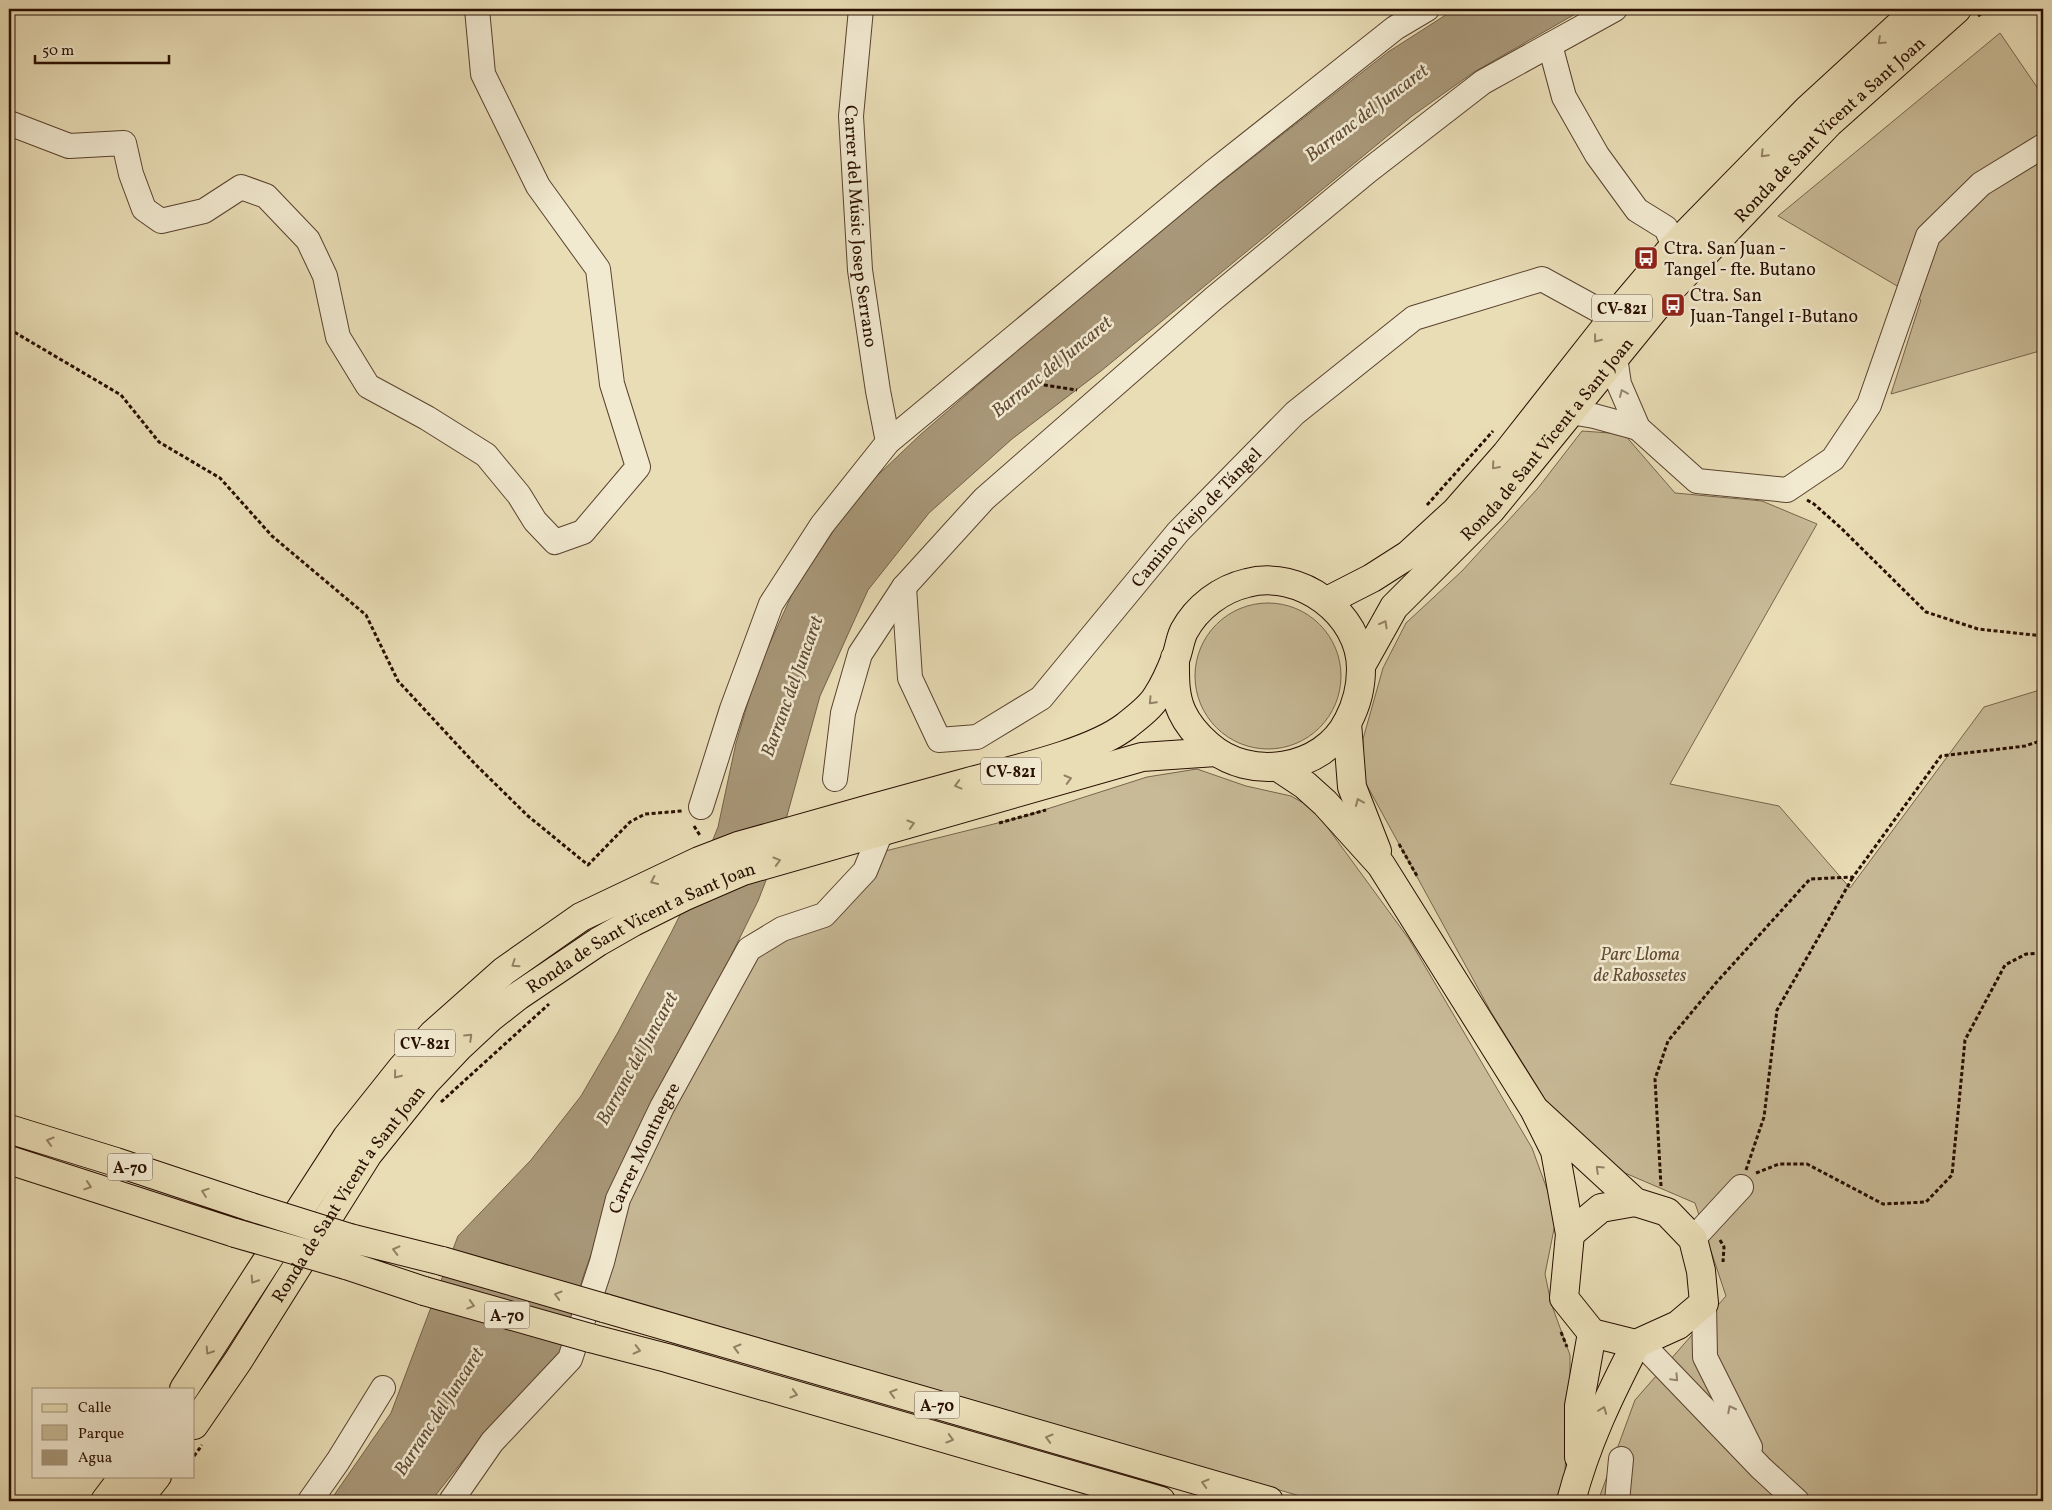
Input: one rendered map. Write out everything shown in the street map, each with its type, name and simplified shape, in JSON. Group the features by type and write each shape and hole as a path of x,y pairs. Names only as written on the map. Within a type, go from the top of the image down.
{"main road":[{"name":"Ronda de Sant Vicent a Sant Joan","path":"1327,602 1372,578 1408,555 1456,511 1506,454 1674,246 1808,109 1918,9"},
{"name":"Ronda de Sant Vicent a Sant Joan","path":"1361,666 1394,607 1491,510 1670,290 1829,123 1957,9"},
{"name":"Ronda de Sant Vicent a Sant Joan","path":"199,1433 238,1361 368,1154 426,1083 460,1046 490,1018 518,996 564,965 633,922 812,838 1095,743 1125,727 1156,698 1175,658 1184,632 1200,609 1222,592 1248,582 1276,580 1303,587 1327,602 1344,620 1356,642 1361,666 1358,696 1347,723 1329,745 1305,760 1278,767 1256,767 1235,762 1216,752 1195,734 1182,711 1174,685 1175,658"},
{"name":"CV-821","path":"1347,723 1352,787 1381,865"},
{"name":"Ronda de Sant Vicent a Sant Joan","path":"185,1388 347,1137 402,1068 433,1034 504,971 581,917 701,850 881,832 1142,757 1216,752"},
{"name":"CV-821","path":"1278,767 1306,785 1325,802 1381,865 1534,1109 1555,1151 1570,1234 1564,1298 1592,1333"},
{"name":"CV-821","path":"1534,1109 1635,1202 1667,1212 1693,1239 1701,1271 1704,1303"},
{"name":"A-70","path":"9,1129 350,1238 442,1261 1269,1501"},
{"name":"A-70","path":"9,1160 424,1292 667,1358 1162,1501"},
{"name":"CV-821","path":"1570,1234 1601,1208 1635,1202"},
{"path":"1579,1472 1579,1406 1592,1333 1638,1343 1678,1325 1704,1303"},
{"path":"1571,1501 1579,1472 1608,1398 1638,1343"},
{"path":"104,1501 122,1478"},
{"path":"137,1501 155,1478"}],"street":[{"path":"9,123 69,146 124,143 131,174 144,209 161,221 204,211 241,188 266,196 308,240 325,276 338,338 368,386 428,418 486,455 519,496 535,521 555,542 583,532 638,468 612,384 598,269 538,186 483,74 477,9"},
{"name":"Carrer del Músic Josep Serrano","path":"861,9 851,116 860,270 878,391 888,442"},
{"path":"691,812 771,604 822,525 888,442 1212,173 1395,28 1427,9"},
{"path":"835,779 842,713 860,654 904,587 984,499 1212,299 1368,171 1483,82 1615,9"},
{"path":"1550,45 1564,97 1597,154 1637,210 1666,228 1674,246"},
{"path":"1615,357 1619,384 1638,428 1697,481 1786,490 1833,459 1869,405 1928,236 1980,184 2043,146"},
{"name":"Camino Viejo de Tángel","path":"904,587 910,678 939,740 977,737 1041,698 1178,532 1295,413 1414,318 1542,279 1614,318"},
{"path":"1570,412 1594,416 1638,428"},
{"name":"Carrer Montnegre","path":"452,1501 492,1442 570,1359 602,1262 618,1199 662,1106 750,949 782,930 824,914 865,871 881,832"},
{"path":"1693,1239 1741,1187"},
{"path":"1704,1303 1705,1357 1761,1468"},
{"path":"1638,1343 1761,1468 1797,1501"},
{"path":"310,1501 338,1461 383,1388"},
{"path":"1617,1501 1621,1459"}],"path":[{"path":"9,329 121,395 159,442 220,478 272,536 366,615 398,681 476,765 528,816 588,865 630,822 645,814 691,812 701,850"},
{"path":"1422,510 1499,425"},
{"path":"1786,490 1814,504 1926,612 1978,630 2043,636"},
{"path":"1741,1187 1764,1117 1777,1010 1853,877 1941,756 2025,746 2043,740"},
{"path":"1661,1189 1655,1078 1668,1041 1715,984 1810,879 1853,877"},
{"path":"1741,1187 1758,1172 1779,1164 1807,1164 1883,1204 1926,1202 1952,1175 1965,1040 2005,965 2026,954 2043,953"},
{"path":"436,1106 552,1002"},
{"path":"1560,1329 1570,1355"},
{"path":"195,1451 199,1433"}],"green space":[{"path":"2000,33 2043,96 2043,350 1891,394 1921,300 1778,216"},
{"name":"Parc Lloma de Rabossetes","path":"1582,431 1624,434 1675,493 1762,501 1817,524 1670,784 1779,806 1850,888 1984,707 2043,689 2043,1501 1598,1501 1635,1400 1726,1296 1695,1203 1618,1170 1548,1104 1491,1012 1364,780 1363,739 1383,668 1406,623 1462,571 1538,488"},
{"path":"1268,603 1296,608 1320,624 1336,648 1341,676 1336,704 1320,728 1296,744 1268,749 1240,744 1216,728 1200,704 1195,676 1200,648 1216,624 1240,608"},
{"path":"1197,769 1246,786 1291,796 1314,809 1409,939 1532,1148 1551,1200 1555,1224 1545,1274 1551,1303 1570,1355 1570,1405 1565,1469 1571,1484 1565,1501 1317,1501 599,1291 622,1199 749,949 824,915 873,854 1022,817 1147,777"}],"water":[{"name":"Barranc del Juncaret","path":"1455,9 1584,9 1474,72 1412,116 1101,371 1012,439 929,513 868,590 820,696 777,852 758,901 612,1196 584,1274 562,1349 542,1376 468,1454 431,1501 330,1501 391,1413 458,1236 531,1160 581,1096 617,1034 671,933 693,889 718,827 736,743 757,672 793,592 858,494 920,435 1123,259 1388,52"}],"place":[{"name":"Ctra. San Juan - Tangel - fte. Butano","path":"1646,258"},
{"name":"Ctra. San Juan-Tangel 1-Butano","path":"1673,305"}]}
